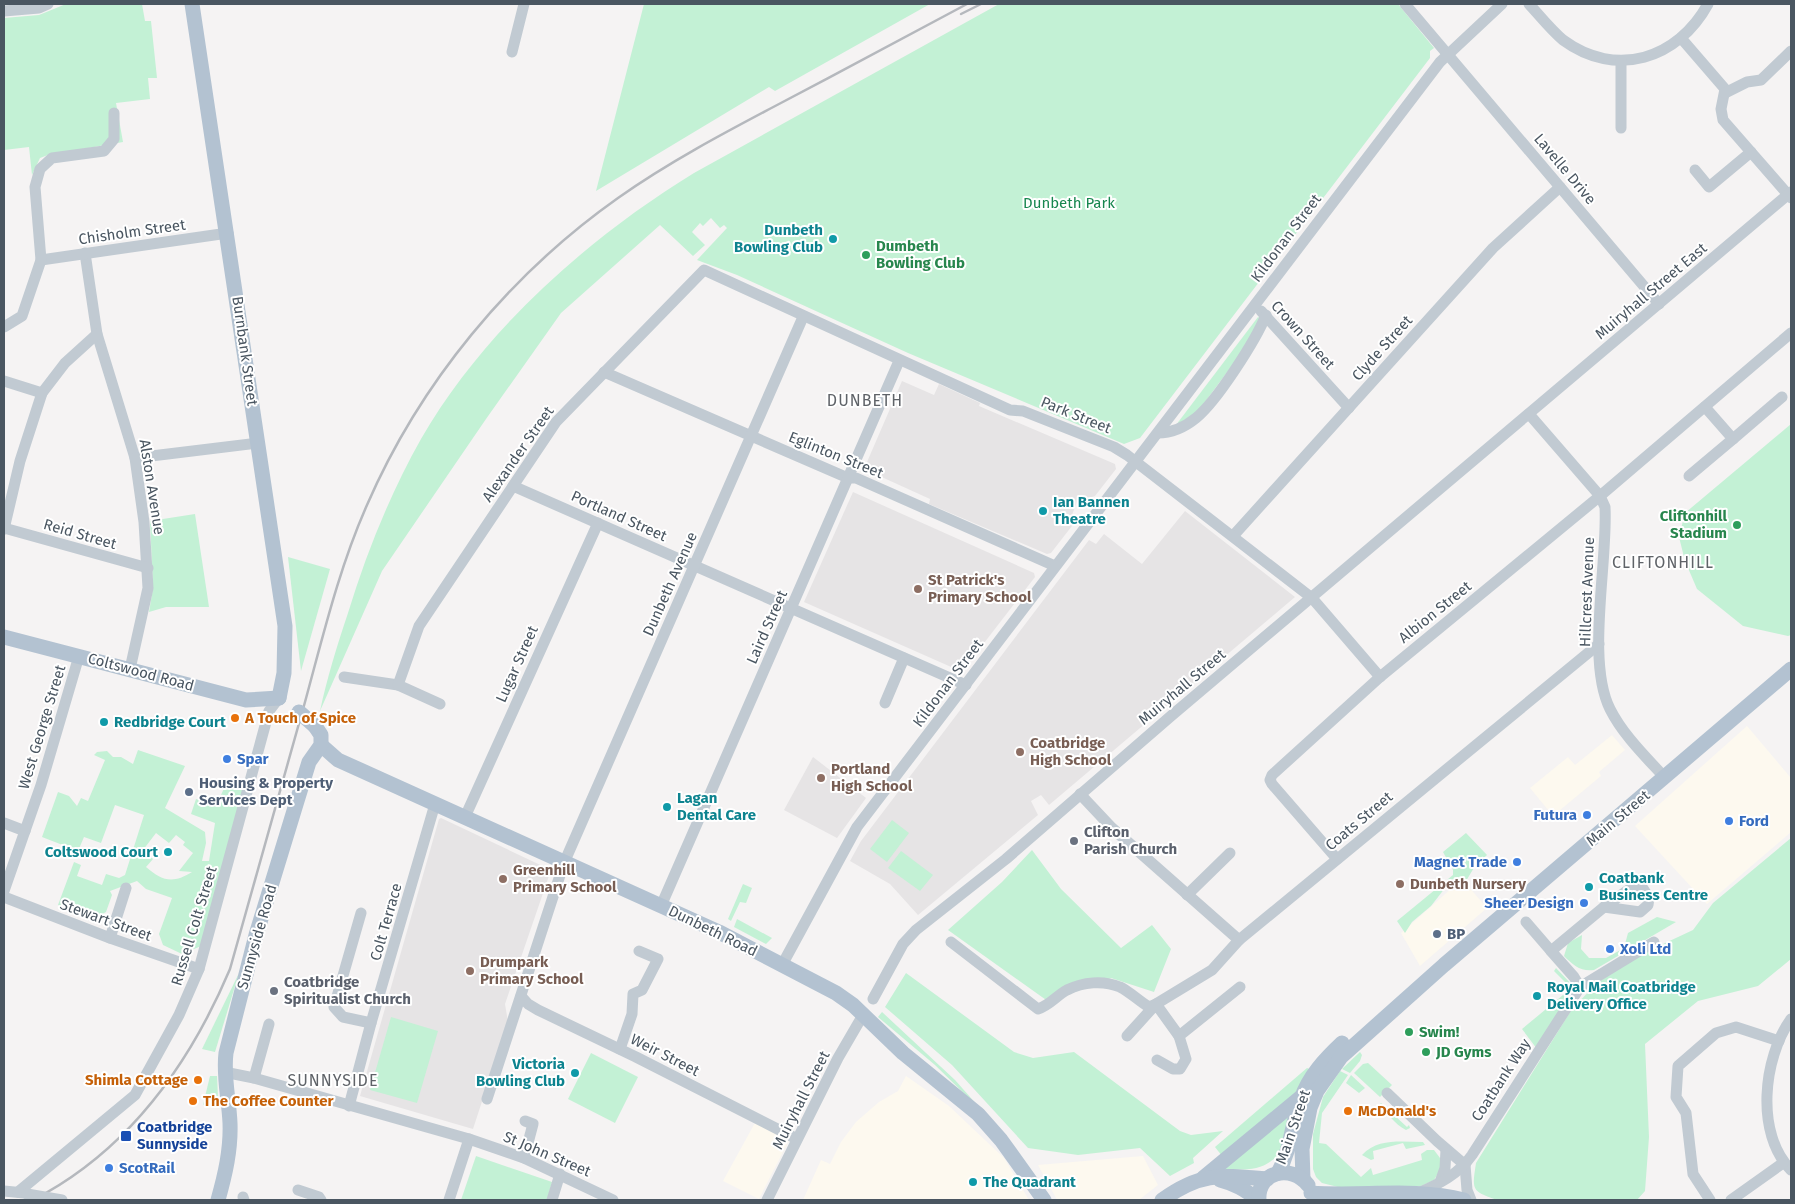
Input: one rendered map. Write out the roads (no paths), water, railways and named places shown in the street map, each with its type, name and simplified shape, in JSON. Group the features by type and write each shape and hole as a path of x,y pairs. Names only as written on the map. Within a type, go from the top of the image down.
{"main road":[{"name":"Burnbank Street","path":"192,4 228,233 285,626 284,673 279,698"},
{"name":"Coltswood Road","path":"4,637 246,700 279,698"},
{"name":"Main Street","path":"1303,1179 1302,1149 1310,1108 1331,1070 1360,1039 1791,669"},
{"path":"279,698 315,726 321,735 321,745"},
{"name":"Dunbeth Road","path":"321,745 338,760 719,932 836,993 863,1015 903,1053 967,1104 988,1124 1044,1200"},
{"name":"Sunnyside Road","path":"218,1200 228,1161 230,1137 224,1072 226,1052 256,935 309,762 321,745"},
{"name":"Main Street","path":"1162,1200 1182,1186 1207,1178 1272,1176 1290,1148 1301,1097 1316,1070 1334,1051 1411,985 1444,965"},
{"path":"1301,1097 1207,1178 1244,1194 1252,1195 1257,1200 1260,1190 1272,1176 1291,1172 1303,1179 1311,1197 1418,1193 1464,1200"}],"street":[{"path":"4,11 39,8 48,4"},
{"path":"512,52 524,4"},
{"name":"Lavelle Drive","path":"1405,4 1444,58 1560,187 1659,304"},
{"name":"Kildonan Street","path":"782,965 857,826 1444,58 1502,4"},
{"path":"1529,4 1562,39 1576,48 1595,57 1622,61 1636,60 1660,52 1681,38 1693,26 1708,4"},
{"path":"1681,38 1723,86 1725,93 1721,109 1723,120 1790,195"},
{"path":"1725,93 1747,82 1761,80 1791,51"},
{"path":"1621,128 1622,61"},
{"path":"4,327 22,316 41,260 35,187 40,168 52,158 104,151 114,139 114,113"},
{"path":"1695,170 1709,186 1751,152"},
{"name":"Clyde Street","path":"1233,536 1493,248 1560,187"},
{"name":"Muiryhall Street East","path":"1529,414 1790,195"},
{"name":"Chisholm Street","path":"41,260 228,233"},
{"name":"Alston Avenue","path":"85,253 97,334 135,458 148,568 145,606 130,669"},
{"name":"Park Street","path":"704,270 802,317 1010,410 1023,411 1114,446 1312,598 1380,677"},
{"name":"Alexander Street","path":"398,685 420,626 556,422 704,270"},
{"name":"Crown Street","path":"1255,304 1349,408"},
{"path":"1158,433 1176,430 1198,417 1236,368 1266,315"},
{"name":"Dunbeth Avenue","path":"487,1099 564,862 695,566 802,317"},
{"path":"4,529 20,460 42,393 66,363 97,334"},
{"name":"Albion Street","path":"1337,859 1270,780 1284,763 1380,677 1600,496 1791,334"},
{"name":"Laird Street","path":"661,906 899,361"},
{"name":"Eglinton Street","path":"604,372 848,478 856,478 1055,566"},
{"path":"4,381 42,393"},
{"path":"1688,476 1782,397"},
{"path":"1705,407 1733,439"},
{"name":"Hillcrest Avenue","path":"1529,414 1600,496 1605,507 1599,644 1602,685 1610,709 1629,737 1665,778"},
{"name":"Muiryhall Street","path":"873,999 903,944 916,930 1006,859 1080,794 1529,414"},
{"path":"135,458 258,443"},
{"name":"Portland Street","path":"513,486 791,610 966,685"},
{"name":"Lugar Street","path":"465,816 598,523"},
{"name":"Reid Street","path":"4,529 148,568"},
{"name":"Coats Street","path":"1127,1036 1156,1004 1212,970 1239,940 1599,644"},
{"name":"West George Street","path":"4,891 25,831 80,656"},
{"path":"885,703 904,658"},
{"path":"344,677 398,685 440,704"},
{"name":"Russell Colt Street","path":"23,1193 135,1095 179,1016 199,969 269,711 279,698"},
{"path":"1080,794 1112,828 1239,940"},
{"name":"Colt Terrace","path":"349,1106 371,1023 435,804"},
{"path":"4,823 25,831"},
{"path":"1187,895 1230,853"},
{"path":"110,938 126,888"},
{"name":"Stewart Street","path":"4,897 110,938 199,969"},
{"path":"1551,951 1604,908"},
{"path":"361,914 334,1007 343,1017 371,1023"},
{"path":"1526,922 1574,977 1580,987"},
{"path":"951,942 1038,1010 1049,1006 1069,989 1086,983 1104,983 1121,988 1149,1007 1156,1004 1179,1036 1186,1059 1180,1069 1173,1069 1157,1060"},
{"name":"Coatbank Way","path":"1418,1193 1440,1182 1465,1165 1580,987 1654,942"},
{"path":"620,1049 632,1014 633,994 642,990 658,960 640,951"},
{"path":"1179,1036 1240,987"},
{"name":"Weir Street","path":"521,996 528,1004 538,1010 620,1049 797,1139"},
{"name":"Muiryhall Street","path":"767,1200 838,1058 863,1015"},
{"path":"1731,1200 1787,1166 1771,1134 1768,1110 1768,1073 1783,1031 1791,1019"},
{"path":"254,1078 269,1024"},
{"path":"1710,1200 1692,1174 1686,1113 1676,1097 1678,1066 1716,1033 1736,1027 1779,1041"},
{"name":"St John Street","path":"224,1072 254,1078 469,1139 524,1158 613,1200"},
{"path":"1387,1092 1446,1150 1465,1165 1467,1190 1471,1200"},
{"path":"524,1158 534,1124 525,1121"},
{"path":"449,1200 469,1139"},
{"path":"1440,1182 1445,1168 1446,1150"},
{"path":"552,1200 560,1174"},
{"path":"298,1190 319,1197 320,1200"},
{"path":"4,1191 62,1200"}],"railway":[{"path":"33,1200 67,1180 98,1157 126,1131 175,1072 214,1005 230,969 332,602 357,529 389,460 413,416 441,375 472,335 540,261 578,228 637,185 717,137 967,4"},
{"path":"961,14 981,4"}],"place":[{"name":"Dunbeth Bowling Club","path":"833,239"},
{"name":"Dumbeth Bowling Club","path":"866,255"},
{"name":"Ian Bannen Theatre","path":"1043,511"},
{"name":"Cliftonhill Stadium","path":"1737,525"},
{"name":"St Patrick's Primary School","path":"918,589"},
{"name":"A Touch of Spice","path":"235,718"},
{"name":"Redbridge Court","path":"104,722"},
{"name":"Coatbridge High School","path":"1020,752"},
{"name":"Spar","path":"227,759"},
{"name":"Portland High School","path":"821,778"},
{"name":"Housing & Property Services Dept","path":"189,792"},
{"name":"Lagan Dental Care","path":"667,807"},
{"name":"Futura","path":"1587,815"},
{"name":"Ford","path":"1729,821"},
{"name":"Clifton Parish Church","path":"1074,841"},
{"name":"Coltswood Court","path":"168,852"},
{"name":"Magnet Trade","path":"1517,862"},
{"name":"Greenhill Primary School","path":"503,879"},
{"name":"Dunbeth Nursery","path":"1400,884"},
{"name":"Coatbank Business Centre","path":"1589,887"},
{"name":"Sheer Design","path":"1584,903"},
{"name":"BP","path":"1437,934"},
{"name":"Xoli Ltd","path":"1610,949"},
{"name":"Drumpark Primary School","path":"470,971"},
{"name":"Coatbridge Spiritualist Church","path":"274,991"},
{"name":"Royal Mail Coatbridge Delivery Office","path":"1537,996"},
{"name":"Swim!","path":"1409,1032"},
{"name":"JD Gyms","path":"1426,1052"},
{"name":"Victoria Bowling Club","path":"575,1073"},
{"name":"Shimla Cottage","path":"198,1080"},
{"name":"The Coffee Counter","path":"193,1101"},
{"name":"McDonald's","path":"1348,1111"},
{"name":"Coatbridge Sunnyside","path":"126,1136"},
{"name":"ScotRail","path":"109,1168"},
{"name":"The Quadrant","path":"973,1182"}],"district":[{"name":"DUNBETH","path":"865,400"},
{"name":"CLIFTONHILL","path":"1663,562"},
{"name":"SUNNYSIDE","path":"333,1080"}],"park label":[{"name":"Dunbeth Park","path":"1069,203"}]}
